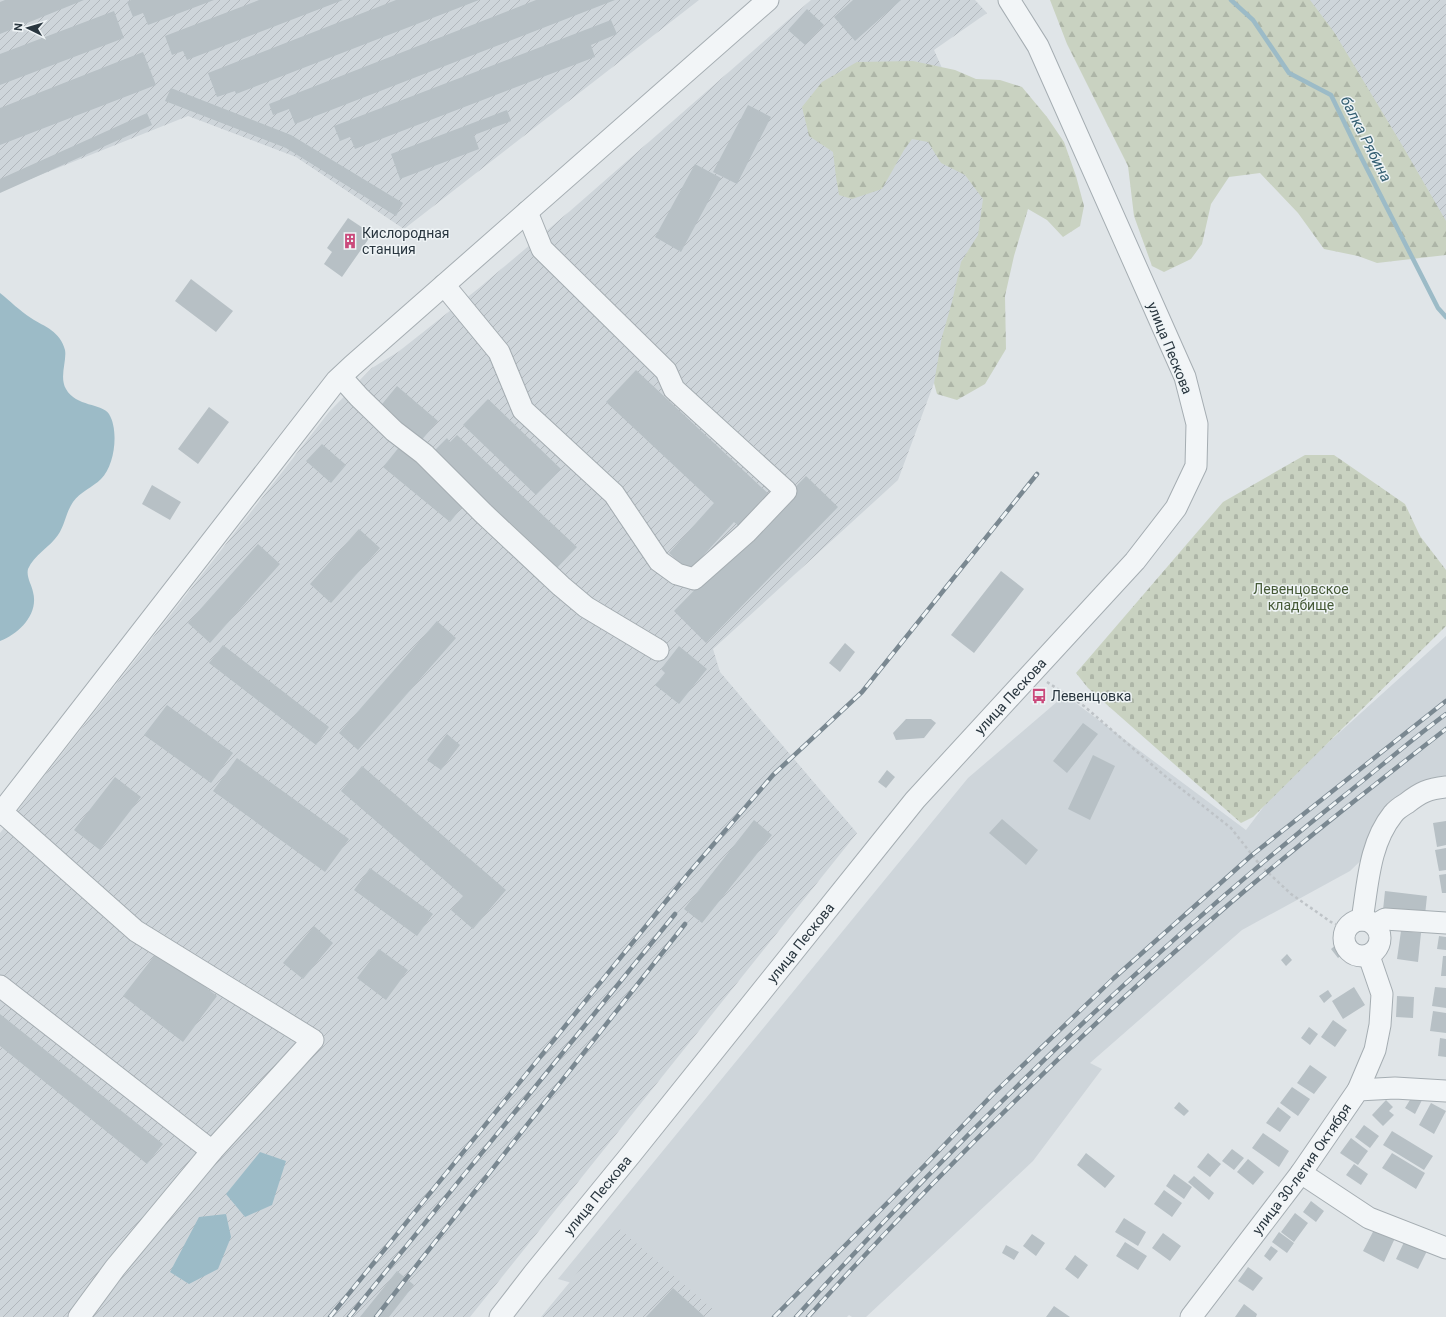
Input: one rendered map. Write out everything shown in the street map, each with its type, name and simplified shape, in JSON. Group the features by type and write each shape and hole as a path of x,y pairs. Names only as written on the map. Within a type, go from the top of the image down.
{"street":[{"path":"79,1317 115,1268 212,1151 313,1040 136,930 1,813 341,377 444,284 768,0"},
{"name":"улица Пескова","path":"500,1317 915,800 1135,561 1176,508 1196,466 1197,424 1185,377 1038,46 1009,0"},
{"path":"444,284 499,352 523,410 614,494 659,561 677,574 694,579 746,533 786,491 674,389 666,372 542,249 527,212"},
{"path":"341,377 359,398 394,431 424,454 483,513 561,586 586,607 658,650"},
{"path":"1361,925 1371,861 1380,834 1394,813 1420,792 1434,788 1446,787"},
{"path":"1361,925 1380,931 1381,938 1380,945 1376,952 1370,956 1362,957 1355,955 1348,950 1345,944 1344,936 1361,925 1385,919 1446,923"},
{"path":"1358,1090 1375,1050 1380,1025 1382,994 1370,956"},
{"path":"0,986 212,1151"},
{"name":"улица 30-летия Октября","path":"1191,1317 1301,1172 1358,1090 1395,1088 1446,1091"},
{"path":"1301,1172 1369,1218 1446,1248"}],"path":[{"path":"1032,672 1084,706 1165,776 1231,828 1260,865 1291,894 1330,922 1361,925"}],"shaded area":[{"path":"0,0 699,0 404,229 296,157 188,116 0,191"},
{"path":"811,0 975,0 987,13 934,50 1005,210 934,383 898,480 713,649 720,672 857,833 470,1317 0,1317 0,833 329,412 372,368 398,352 479,288 570,211"},
{"path":"1284,0 1446,0 1446,230"},
{"path":"1446,636 1446,778 1350,871 1242,930 1090,1063 1102,1069 1033,1161 866,1317 852,1317 849,1315 847,1317 689,1317 558,1279 968,778 1065,695 1246,830 1277,789"},
{"path":"616,1226 716,1312 712,1317 541,1317"}],"green space":[{"path":"1050,0 1310,0 1334,32 1446,221 1446,255 1377,263 1358,256 1324,249 1298,213 1260,173 1229,177 1211,204 1202,244 1191,259 1164,272 1152,266 1134,216 1128,166 1067,44"},
{"path":"913,61 955,70 976,79 1000,80 1022,87 1047,117 1064,142 1076,176 1084,206 1080,226 1063,237 1047,220 1028,209 1014,256 1005,296 1006,349 985,384 957,400 937,394 934,383 942,337 961,262 978,235 983,199 965,175 941,163 928,142 912,139 904,150 882,189 852,199 839,195 833,152 809,136 802,107 822,82 857,62"},
{"name":"Левенцовское кладбище","path":"1305,455 1334,455 1405,504 1420,536 1446,570 1446,626 1253,817 1241,823 1088,688 1076,673 1223,502"}],"water":[{"path":"0,293 31,318 51,330 60,338 65,350 63,379 66,389 70,395 76,399 101,408 109,414 114,429 115,438 110,466 106,473 98,482 79,495 73,502 58,535 34,559 28,569 29,581 34,600 30,615 20,628 7,638 0,641"},
{"path":"260,1152 286,1161 272,1205 245,1217 226,1194"},
{"path":"226,1214 231,1237 218,1269 189,1284 170,1272 199,1217"}],"building":[{"path":"5,0 84,0 0,34 0,2"},
{"path":"131,0 214,0 148,25 143,13 133,17 127,2"},
{"path":"259,0 343,0 187,60 183,51 172,55 165,36"},
{"path":"396,0 479,0 236,94 235,91 217,97 208,73"},
{"path":"536,0 615,0 295,124 289,109 273,115 269,104"},
{"path":"853,0 901,0 855,41 834,17"},
{"path":"807,9 824,25 805,45 788,30"},
{"path":"114,11 124,38 0,85 0,54"},
{"path":"611,20 617,34 591,45 595,57 355,149 350,137 340,141 334,126"},
{"path":"143,52 156,85 0,145 0,108"},
{"path":"171,88 291,135 403,203 396,216 286,148 165,101"},
{"path":"748,105 771,117 737,184 713,172"},
{"path":"507,110 511,121 474,135 479,149 400,179 391,154"},
{"path":"147,113 152,125 0,193 0,179"},
{"path":"695,164 721,178 681,252 655,237"},
{"name":"Кислородная станция","path":"348,218 372,234 342,277 324,264 332,252 327,248"},
{"path":"191,279 233,311 216,332 175,301"},
{"path":"636,370 774,499 744,531 734,522 689,571 669,553 714,503 606,402"},
{"path":"397,386 438,421 419,443 378,409"},
{"path":"488,399 561,469 536,495 463,425"},
{"path":"209,407 229,422 198,464 178,449"},
{"path":"457,435 577,547 554,571 435,459 440,454 435,450 447,438 450,442"},
{"path":"322,444 346,465 331,483 306,461"},
{"path":"400,446 467,501 450,522 383,467"},
{"path":"806,476 838,507 706,643 674,611"},
{"path":"152,485 181,502 170,520 142,504"},
{"path":"359,529 380,548 331,603 310,584"},
{"path":"258,544 280,564 210,643 188,623"},
{"path":"1001,571 1024,589 974,653 951,635"},
{"path":"437,621 456,638 358,750 339,733"},
{"path":"845,643 855,652 840,672 829,663"},
{"path":"223,645 329,727 316,745 209,663"},
{"path":"679,646 707,669 679,704 655,685 665,673 661,669"},
{"path":"167,705 233,753 211,783 144,735"},
{"path":"906,719 931,719 936,723 924,738 896,740 893,733"},
{"path":"1083,723 1098,734 1067,773 1053,761"},
{"path":"447,734 460,745 441,770 427,760"},
{"path":"1093,755 1115,766 1090,820 1068,809"},
{"path":"237,758 349,839 325,872 213,791"},
{"path":"362,766 506,890 473,929 451,910 463,896 341,791"},
{"path":"887,770 895,777 886,788 878,782"},
{"path":"115,777 141,797 100,850 74,830"},
{"path":"1002,819 1038,850 1026,865 989,833"},
{"path":"754,820 772,835 702,923 684,909"},
{"path":"1446,821 1446,845 1437,847 1433,823"},
{"path":"1446,848 1446,870 1439,871 1435,850"},
{"path":"370,868 433,914 417,936 354,890"},
{"path":"1446,874 1446,893 1442,893 1439,875"},
{"path":"1385,891 1427,896 1425,915 1383,910"},
{"path":"314,926 333,943 303,979 283,963"},
{"path":"1401,931 1421,933 1418,962 1397,959"},
{"path":"1439,936 1446,937 1446,950 1437,949"},
{"path":"1337,944 1344,953 1338,958 1331,949"},
{"path":"379,949 408,970 386,1000 357,978"},
{"path":"158,951 217,996 183,1042 123,996"},
{"path":"1287,954 1292,960 1286,966 1281,960"},
{"path":"1443,956 1446,956 1446,976 1441,976"},
{"path":"1354,987 1365,1005 1343,1019 1332,1001"},
{"path":"1435,987 1446,988 1446,1008 1432,1006"},
{"path":"1328,990 1332,996 1324,1003 1319,996"},
{"path":"1397,996 1414,997 1413,1018 1396,1017"},
{"path":"1433,1011 1446,1013 1446,1033 1430,1031"},
{"path":"0,1014 163,1144 147,1164 0,1046"},
{"path":"1333,1020 1347,1030 1335,1047 1321,1037"},
{"path":"1309,1027 1318,1034 1310,1045 1301,1038"},
{"path":"1440,1038 1446,1039 1446,1057 1438,1056"},
{"path":"1310,1065 1327,1077 1314,1094 1297,1083"},
{"path":"1292,1087 1310,1099 1298,1116 1280,1103"},
{"path":"1413,1095 1422,1100 1415,1114 1405,1108"},
{"path":"1386,1100 1393,1107 1389,1111 1394,1115 1383,1126 1372,1115"},
{"path":"1179,1102 1189,1111 1184,1116 1174,1108"},
{"path":"1431,1103 1446,1111 1434,1134 1419,1125"},
{"path":"1278,1107 1291,1117 1280,1132 1266,1123"},
{"path":"1364,1125 1379,1136 1370,1148 1355,1137"},
{"path":"1392,1131 1433,1156 1424,1170 1383,1145"},
{"path":"1263,1133 1289,1151 1279,1167 1252,1148"},
{"path":"1351,1138 1368,1151 1358,1165 1340,1153"},
{"path":"1232,1149 1244,1158 1234,1170 1222,1161"},
{"path":"1086,1153 1115,1176 1105,1188 1077,1165"},
{"path":"1208,1153 1221,1164 1210,1177 1197,1167"},
{"path":"1392,1153 1425,1173 1416,1189 1382,1168"},
{"path":"1248,1159 1264,1172 1253,1185 1237,1172"},
{"path":"1354,1164 1368,1174 1361,1185 1346,1175"},
{"path":"1174,1174 1192,1187 1184,1199 1166,1186"},
{"path":"1194,1176 1214,1193 1209,1200 1188,1182"},
{"path":"1164,1190 1182,1203 1172,1217 1154,1204"},
{"path":"1311,1201 1324,1211 1316,1222 1303,1212"},
{"path":"1295,1213 1308,1223 1294,1242 1281,1232"},
{"path":"1124,1218 1146,1232 1138,1246 1115,1232"},
{"path":"1375,1228 1395,1238 1384,1262 1363,1251"},
{"path":"1279,1232 1294,1243 1287,1253 1272,1242"},
{"path":"1163,1233 1181,1246 1170,1261 1152,1248"},
{"path":"1032,1234 1045,1243 1036,1256 1023,1246"},
{"path":"1406,1238 1428,1249 1418,1269 1396,1259"},
{"path":"1125,1242 1147,1256 1138,1270 1116,1256"},
{"path":"1006,1245 1019,1252 1014,1260 1002,1253"},
{"path":"1271,1246 1278,1251 1270,1261 1264,1256"},
{"path":"1075,1255 1088,1265 1078,1279 1065,1269"},
{"path":"1248,1267 1263,1278 1253,1291 1238,1281"},
{"path":"397,1271 414,1285 389,1317 360,1317"},
{"path":"673,1288 705,1317 646,1317"},
{"path":"1244,1304 1257,1314 1256,1317 1235,1317"},
{"path":"1054,1306 1070,1317 1046,1317"}],"waterway":[{"name":"балка Рябина","path":"1231,0 1253,20 1289,73 1331,95 1438,308 1446,317"}],"railway":[{"path":"330,1317 688,874 773,775 862,692 1037,474"},
{"path":"774,1317 926,1164 993,1094 1114,978 1252,855 1446,701"},
{"path":"796,1317 925,1178 992,1111 1129,980 1272,855 1446,714"},
{"path":"808,1317 901,1217 996,1119 1145,978 1257,880 1446,729"},
{"path":"349,1317 675,914"},
{"path":"376,1317 685,924"}],"place":[{"name":"Кислородная станция","path":"350,241"},
{"name":"Левенцовка","path":"1039,696"}]}
